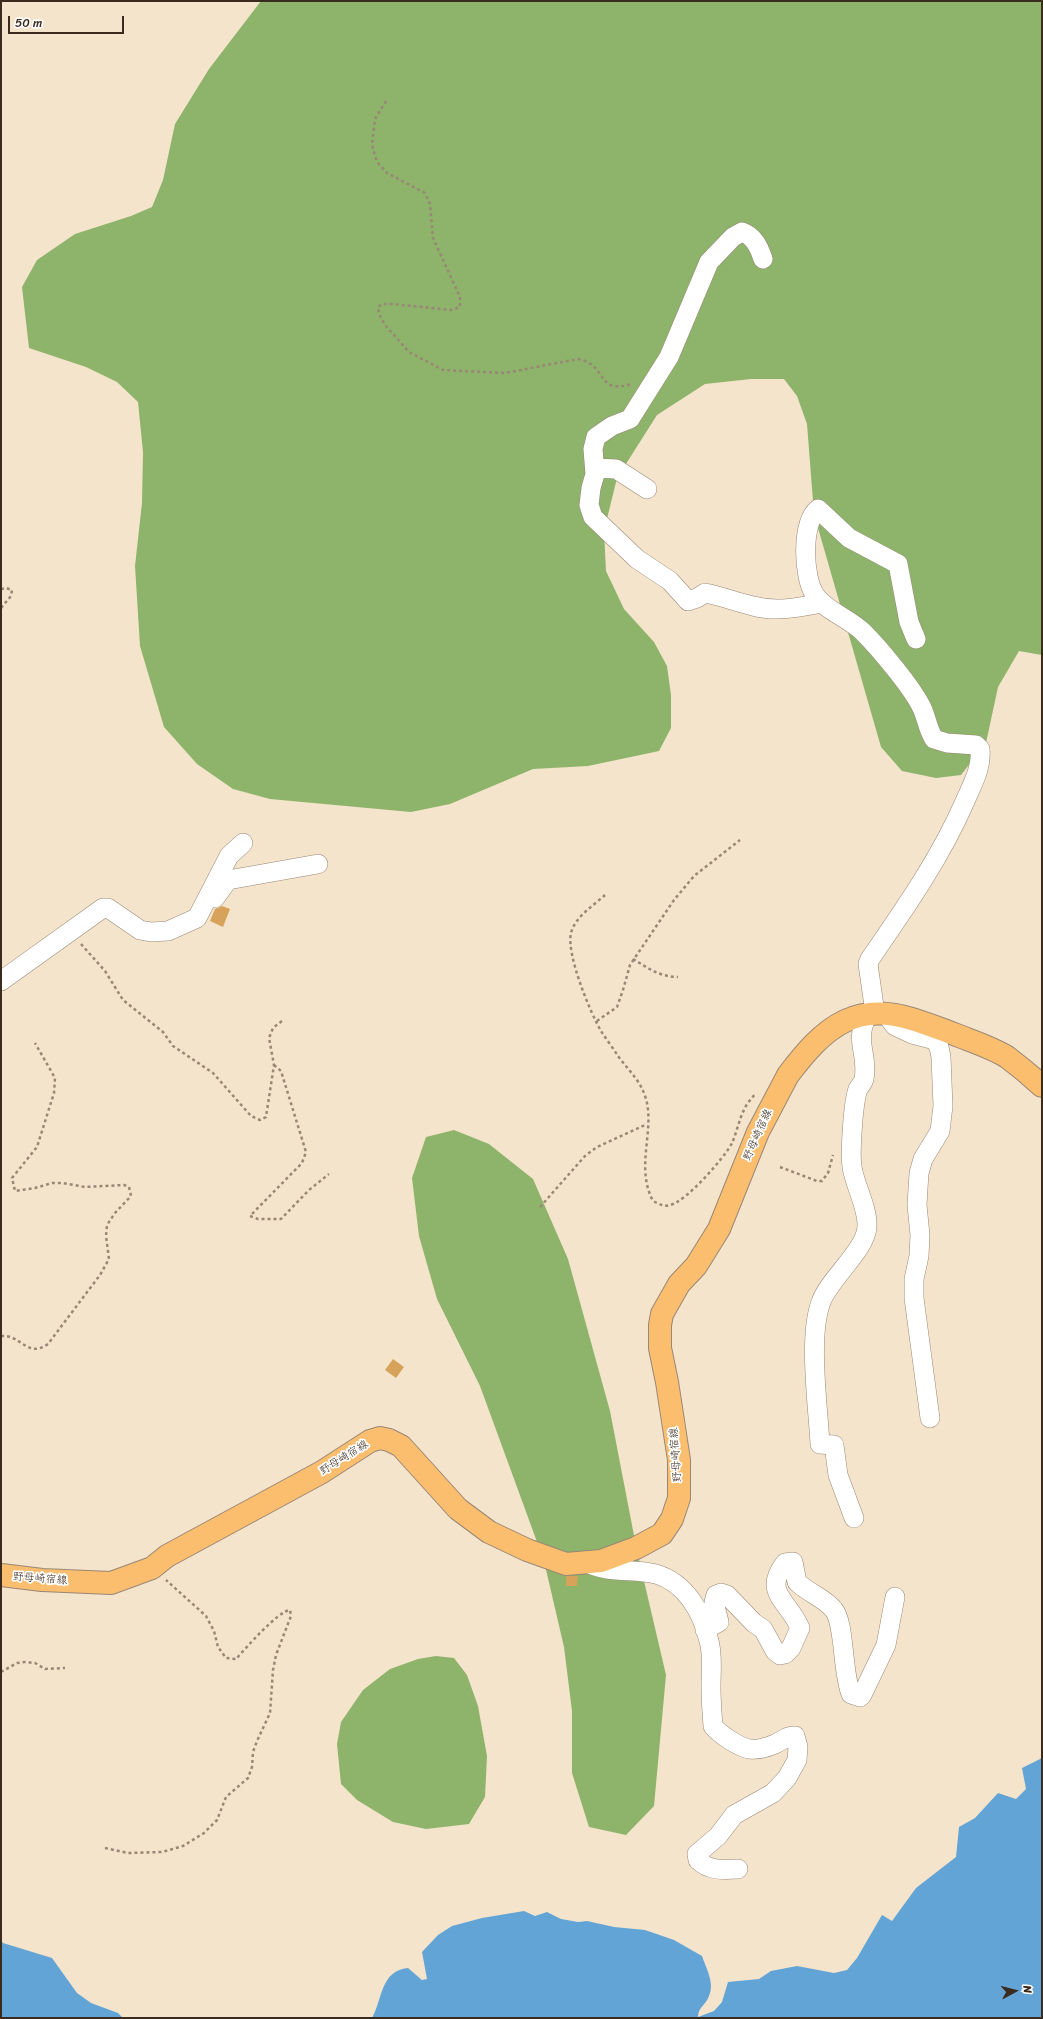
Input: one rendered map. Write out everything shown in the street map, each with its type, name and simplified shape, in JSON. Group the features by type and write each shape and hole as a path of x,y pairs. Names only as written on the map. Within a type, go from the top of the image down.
{"main road":[{"name":"野母崎宿線","path":"1,1576 42,1580 111,1583 152,1568 167,1556 322,1472 370,1441 380,1438 389,1440 401,1446 458,1509 488,1532 527,1550 566,1564 588,1563 601,1561 648,1542 662,1534 672,1519 679,1498 679,1460 667,1382 660,1348 660,1325 662,1314 679,1284 696,1266 719,1229 758,1132 788,1075 816,1042 845,1021 876,1013 912,1018 986,1046 1006,1057 1042,1086"}],"street":[{"path":"763,259 757,244 748,234 742,232 733,237 709,262 669,357 630,419 612,426 596,437 593,449 595,474 588,504 593,517 637,559 670,581 688,601 697,598 704,593 722,596 754,606 791,610 821,603"},
{"path":"595,468 616,469 647,489"},
{"path":"916,638 909,622 898,564 849,538 818,508 811,520 806,554 808,580 814,594 821,603 850,621 863,632 903,680 922,708 934,739 947,743 976,745 980,749 980,765 953,829 906,908 868,964 876,1013 895,1026 912,1034 935,1040 939,1047 941,1057 942,1112 940,1131 922,1159 919,1173 917,1205 920,1235 919,1256 914,1279 914,1298 930,1418"},
{"path":"197,918 229,856 242,843"},
{"path":"1,981 103,908 108,908 140,930 151,932 168,931 197,918 206,912 228,880 318,864"},
{"path":"854,1518 838,1475 834,1445 820,1444 815,1350 816,1323 820,1303 826,1290 849,1261 866,1234 866,1214 858,1192 851,1154 858,1090 864,1080 860,1032 876,1013"},
{"path":"705,1630 718,1622 714,1602 716,1595 721,1593 726,1595 754,1623 763,1629 775,1651 780,1655 785,1654 791,1648 800,1628 796,1619 780,1598 774,1585 777,1572 784,1563 793,1562 797,1582 825,1601 835,1611 840,1626 847,1683 851,1694 860,1697 886,1645 895,1597"},
{"path":"588,1563 596,1568 607,1570 639,1570 658,1574 683,1588 692,1600 709,1641 713,1726 718,1734 749,1749 759,1749 774,1745 792,1735 797,1739 797,1760 787,1778 773,1793 734,1815 718,1836 697,1854 698,1860 701,1863 718,1870 738,1869"}],"path":[{"path":"386,101 375,119 372,145 377,162 387,173 425,193 430,204 433,238 460,297 460,307 451,310 382,304 378,307 379,314 385,325 399,342 409,352 443,370 505,373 578,358 589,361 597,368 606,383 619,388 641,382 652,383"},
{"path":"1,589 6,588 12,590 11,596 1,608"},
{"path":"596,1021 617,1007 633,959 674,900 694,876 740,840"},
{"path":"605,895 577,921 571,934 572,955 585,998 596,1021 621,1060 640,1082 646,1100 647,1124 645,1170 653,1201 659,1204 672,1205 680,1201 694,1188 725,1155 733,1142 745,1107 760,1088"},
{"path":"70,932 105,971 123,1000 163,1032 173,1046 213,1073 251,1116 260,1120 266,1117 274,1065 269,1038 274,1028 282,1022"},
{"path":"633,959 665,977 678,977"},
{"path":"1,1336 10,1337 33,1349 41,1349 48,1344 100,1275 109,1259 106,1236 107,1225 115,1213 131,1196 129,1187 124,1185 85,1187 63,1183 52,1183 35,1188 15,1191 12,1178 37,1147 54,1093 55,1078 35,1043"},
{"path":"274,1065 281,1071 306,1152 302,1163 250,1216 258,1219 281,1219 310,1190 329,1174"},
{"path":"540,1207 585,1156 598,1147 647,1124"},
{"path":"780,1167 817,1181 822,1181 828,1173 834,1152"},
{"path":"105,1848 128,1853 162,1852 183,1846 204,1833 217,1820 226,1797 248,1778 252,1767 253,1752 270,1713 273,1670 276,1655 291,1616 290,1610 283,1612 236,1659 226,1658 218,1647 214,1631 206,1616 152,1568"},
{"path":"1,1672 17,1663 25,1662 35,1663 45,1669 65,1668"}],"green space":[{"path":"261,1 1042,1 1042,655 1019,651 998,687 986,743 961,775 936,778 902,771 881,747 814,514 807,424 797,396 784,379 751,379 705,384 657,415 617,478 604,531 606,571 624,609 654,642 667,666 671,695 671,728 659,751 588,766 533,769 450,804 411,812 270,799 233,789 197,764 164,727 140,646 135,566 142,503 143,452 138,402 117,382 86,367 29,348 22,287 37,260 75,234 131,216 152,207 163,180 175,124 209,69"},
{"path":"454,1130 489,1144 533,1179 568,1259 610,1411 637,1551 666,1675 654,1806 626,1835 589,1827 572,1773 572,1711 564,1647 544,1561 480,1386 437,1299 419,1236 412,1178 426,1137"},
{"path":"436,1656 454,1658 467,1675 478,1706 487,1756 485,1797 469,1824 426,1829 393,1822 357,1800 341,1784 337,1744 341,1722 363,1690 390,1669 418,1659"}],"water":[{"path":"1042,1758 1042,2018 372,2018 387,1980 392,1974 399,1970 408,1968 422,1980 427,1979 422,1952 438,1935 452,1926 482,1918 524,1911 535,1916 547,1912 561,1919 578,1922 587,1921 614,1927 645,1930 674,1940 702,1956 709,1976 711,1991 706,2002 699,2011 698,2017 714,2011 722,2002 728,1982 759,1979 771,1971 797,1966 834,1973 847,1970 857,1958 882,1915 892,1921 916,1888 956,1857 959,1827 975,1818 998,1793 1016,1799 1026,1789 1022,1768"},
{"path":"1,1941 3,1943 52,1958 77,1993 91,2003 118,2013 123,2018 1,2018"}],"building":[{"path":"222,906 230,909 223,927 210,921 215,909"},
{"path":"393,1359 404,1367 396,1378 385,1370"},
{"path":"566,1576 578,1576 577,1586 566,1586"}]}
